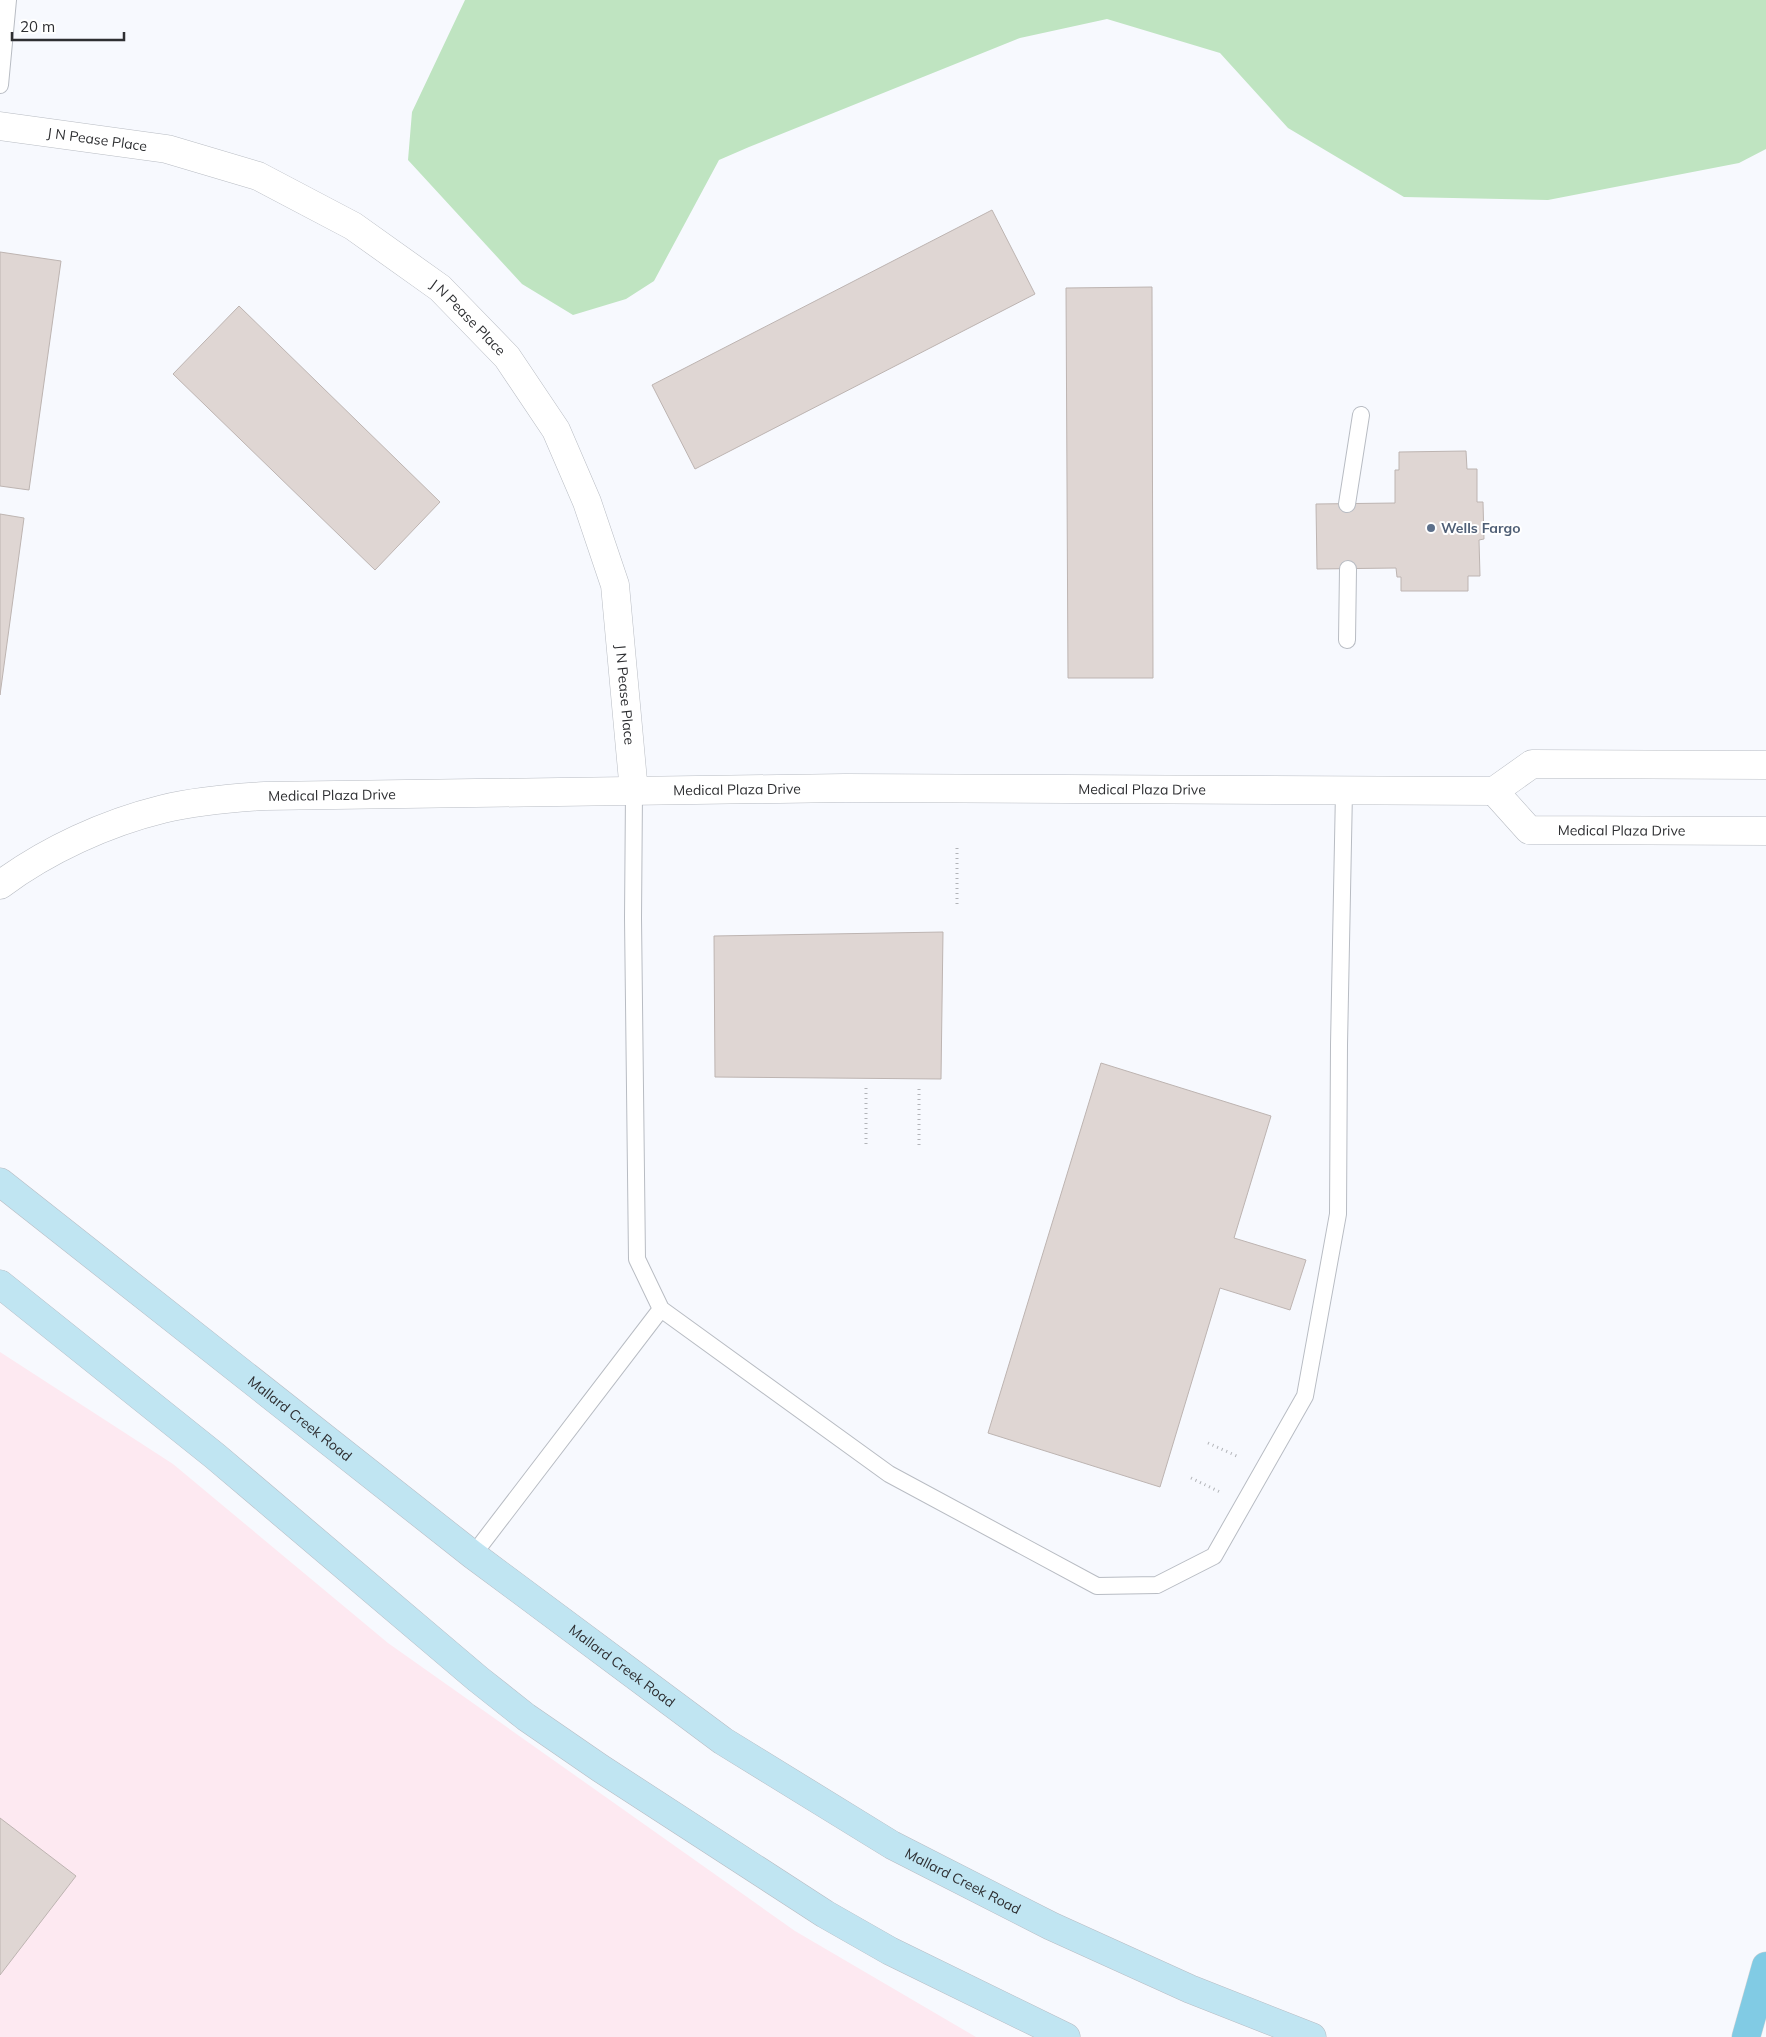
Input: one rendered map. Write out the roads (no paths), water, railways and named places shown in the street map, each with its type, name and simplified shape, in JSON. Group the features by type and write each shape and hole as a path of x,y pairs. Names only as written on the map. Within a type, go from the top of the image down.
{"main road":[{"name":"Mallard Creek Road","path":"0,1182 473,1555 723,1741 892,1845 1051,1926 1190,1988 1312,2037"},
{"path":"0,1284 215,1456 478,1679 542,1728 607,1773 825,1914 890,1951 1066,2037"},
{"path":"1746,2037 1766,1966"}],"street":[{"name":"J N Pease Place","path":"0,126 166,149 258,176 353,226 440,288 500,350 556,430 587,502 615,584 634,792"},
{"path":"1494,791 1532,764 1766,765"},
{"name":"Medical Plaza Drive","path":"0,885 50,853 129,819 162,809 200,802 265,796 845,788 1494,791 1529,830 1766,831"}],"lane":[{"path":"0,85 8,0"},
{"path":"1347,504 1361,415"},
{"path":"1347,640 1348,568"},
{"path":"634,792 633,918 637,1259 661,1309 889,1474 1097,1586 1157,1585 1214,1556 1305,1396 1338,1214 1344,791"},
{"path":"473,1555 661,1309"}],"place":[{"name":"Wells Fargo","path":"1431,528"}]}
